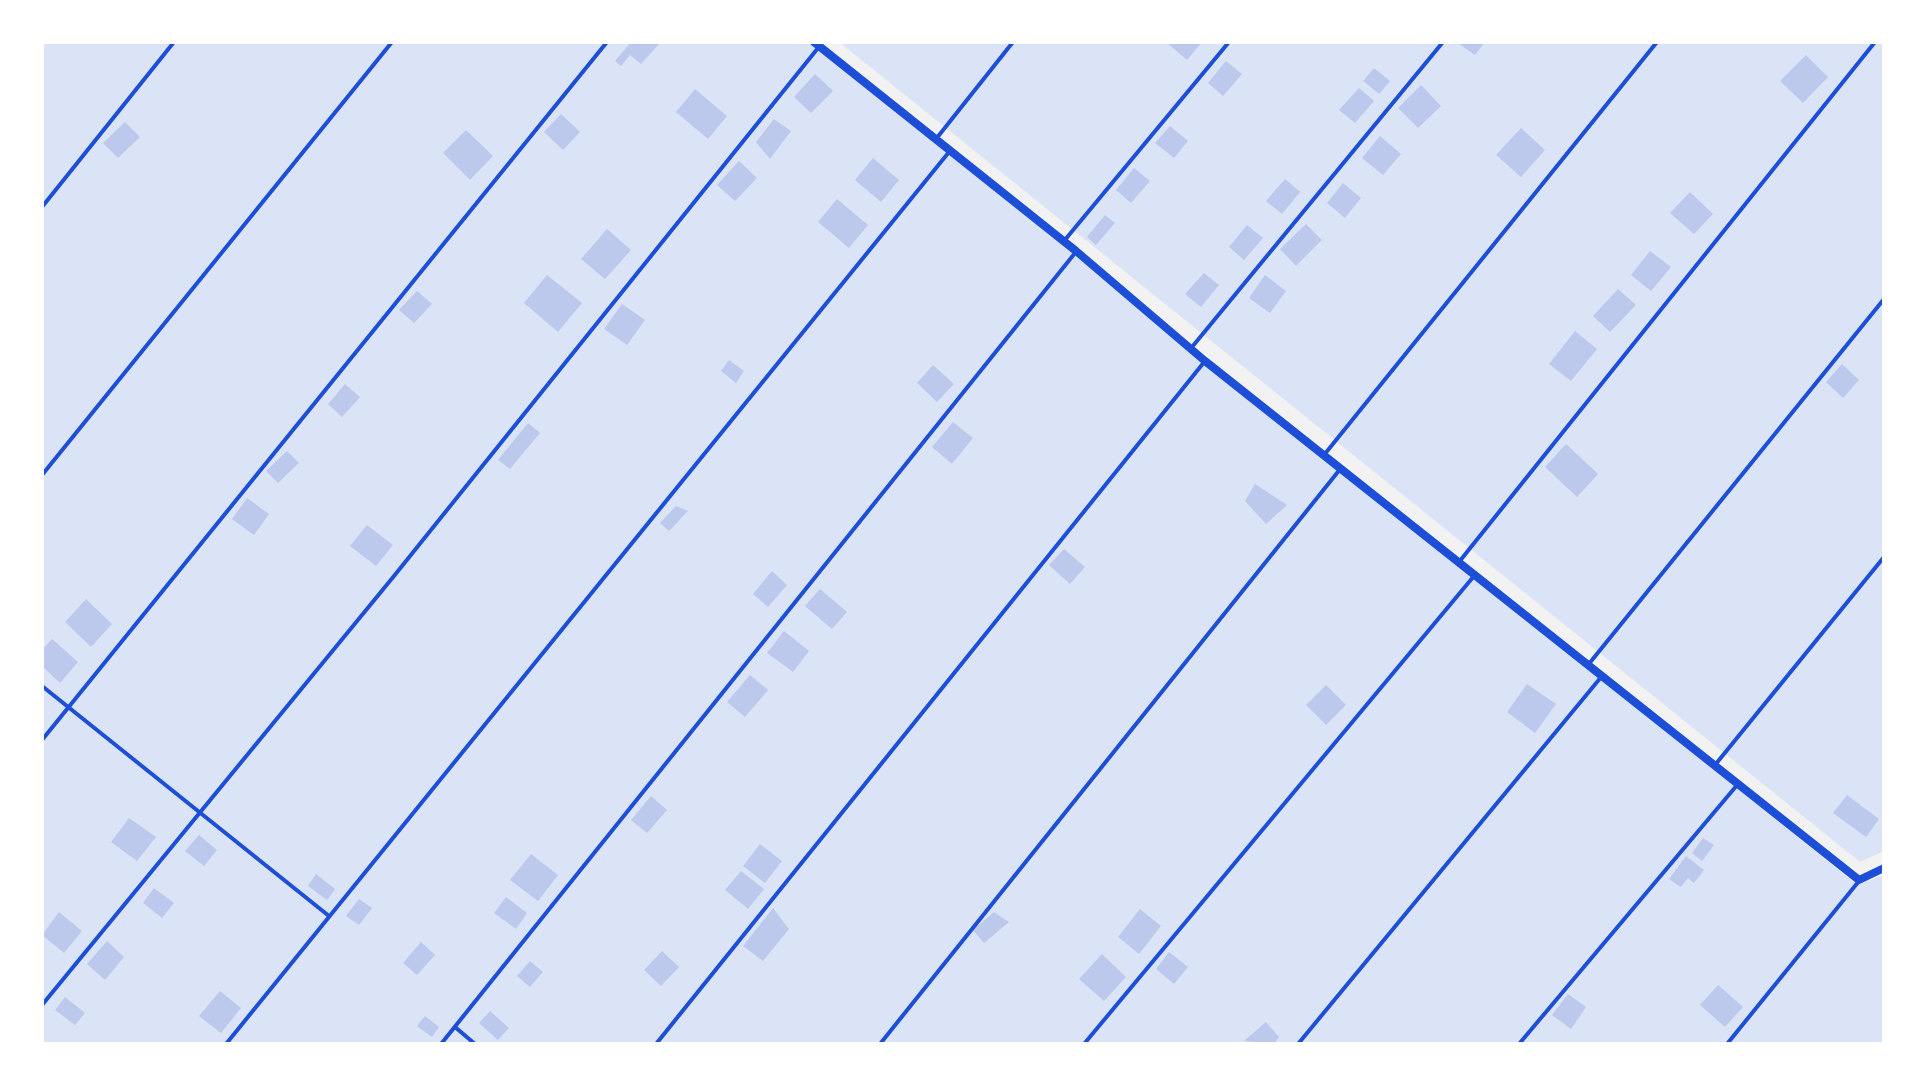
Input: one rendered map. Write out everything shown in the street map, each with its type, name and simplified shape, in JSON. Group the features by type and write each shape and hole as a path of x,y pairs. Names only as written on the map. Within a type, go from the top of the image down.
{"street":[{"path":"817,44 1064,241 1190,349 1859,880 1884,868"}],"lane":[{"path":"42,207 174,42"},
{"path":"42,475 392,42"},
{"path":"42,740 607,42"},
{"path":"936,139 1013,42"},
{"path":"1064,241 1229,42"},
{"path":"1190,349 1443,42"},
{"path":"1324,455 1657,42"},
{"path":"1459,562 1875,42"},
{"path":"42,1005 394,576 817,44"},
{"path":"226,1044 950,150"},
{"path":"441,1044 1076,251"},
{"path":"1588,665 1884,299"},
{"path":"656,1044 1205,361"},
{"path":"880,1044 1341,468"},
{"path":"1715,765 1884,557"},
{"path":"1084,1044 1475,575"},
{"path":"1298,1044 1602,676"},
{"path":"42,686 329,916"},
{"path":"1519,1044 1738,784"},
{"path":"1727,1044 1859,880"},
{"path":"455,1027 475,1044"}],"shaded area":[{"path":"42,42 809,42 1857,885 1884,875 1884,1044 42,1044"},
{"path":"839,42 1884,42 1884,851 1860,862"}],"building":[{"path":"631,42 661,42 641,64 630,55 621,66 615,61"},
{"path":"1166,42 1202,42 1187,60"},
{"path":"1456,42 1485,42 1475,55"},
{"path":"1806,55 1828,77 1803,103 1780,81"},
{"path":"1226,61 1242,74 1223,96 1208,83"},
{"path":"1374,68 1390,81 1379,94 1363,81"},
{"path":"815,74 833,91 811,113 794,97"},
{"path":"1421,85 1441,106 1418,128 1398,108"},
{"path":"1359,88 1374,101 1355,123 1339,110"},
{"path":"695,89 727,116 708,139 676,112"},
{"path":"561,114 580,132 563,150 544,132"},
{"path":"774,119 791,131 770,159 756,142"},
{"path":"125,122 140,137 118,158 103,143"},
{"path":"1170,126 1188,141 1174,158 1155,143"},
{"path":"1521,128 1545,150 1521,177 1496,155"},
{"path":"466,130 493,156 470,180 443,153"},
{"path":"1380,136 1401,154 1383,175 1362,158"},
{"path":"873,158 899,180 881,202 855,180"},
{"path":"739,161 757,178 735,201 717,185"},
{"path":"1134,168 1150,181 1131,203 1116,190"},
{"path":"1285,179 1300,192 1282,214 1266,201"},
{"path":"1343,183 1361,198 1345,218 1327,203"},
{"path":"1690,192 1713,214 1694,234 1670,213"},
{"path":"837,199 868,225 849,248 818,222"},
{"path":"1105,215 1115,223 1096,245 1087,237"},
{"path":"1306,224 1322,240 1296,266 1280,249"},
{"path":"1247,225 1263,238 1244,260 1229,247"},
{"path":"607,229 631,250 605,279 581,259"},
{"path":"1650,251 1671,267 1651,291 1631,275"},
{"path":"1204,273 1219,285 1201,307 1185,294"},
{"path":"547,275 582,303 558,332 524,303"},
{"path":"1265,275 1286,291 1270,313 1249,298"},
{"path":"1618,289 1636,305 1610,332 1593,316"},
{"path":"417,291 432,304 414,323 399,310"},
{"path":"622,304 645,320 627,345 604,329"},
{"path":"1575,331 1597,349 1571,381 1549,364"},
{"path":"729,360 744,371 736,383 721,371"},
{"path":"1842,364 1859,380 1843,398 1826,382"},
{"path":"933,365 954,384 937,402 917,383"},
{"path":"345,384 360,397 342,417 328,404"},
{"path":"953,422 973,438 952,464 932,447"},
{"path":"528,423 540,433 510,469 498,460"},
{"path":"1566,444 1598,474 1577,497 1545,467"},
{"path":"287,451 299,463 278,483 266,471"},
{"path":"1255,484 1287,505 1266,524 1245,501"},
{"path":"247,498 269,514 254,535 232,519"},
{"path":"676,506 688,511 669,531 660,523"},
{"path":"367,525 393,545 376,566 350,546"},
{"path":"1064,549 1085,567 1070,584 1049,565"},
{"path":"772,571 787,585 768,607 753,594"},
{"path":"820,589 847,612 832,629 805,606"},
{"path":"86,599 112,624 91,647 65,622"},
{"path":"784,631 809,651 793,672 767,653"},
{"path":"52,639 78,662 60,683 42,666 42,650"},
{"path":"750,675 768,690 745,717 727,702"},
{"path":"1527,684 1556,704 1535,733 1507,712"},
{"path":"1326,685 1346,705 1326,725 1306,705"},
{"path":"1847,795 1879,819 1866,837 1833,813"},
{"path":"651,796 667,810 647,833 631,820"},
{"path":"129,818 156,837 137,861 111,842"},
{"path":"199,835 217,850 204,866 185,851"},
{"path":"1703,838 1714,845 1702,861 1692,853"},
{"path":"760,844 782,861 765,883 743,866"},
{"path":"531,854 558,875 538,901 510,880"},
{"path":"1686,856 1704,870 1694,883 1688,878 1681,887 1669,879"},
{"path":"741,871 764,889 748,909 725,890"},
{"path":"316,874 335,889 327,900 308,886"},
{"path":"154,888 174,903 162,918 143,903"},
{"path":"506,897 527,913 516,929 494,913"},
{"path":"359,899 372,908 359,925 346,916"},
{"path":"773,908 789,929 763,961 743,946"},
{"path":"1140,909 1161,926 1139,954 1118,937"},
{"path":"59,912 82,931 64,953 42,935"},
{"path":"994,912 1009,922 984,943 973,930"},
{"path":"107,941 124,957 105,980 87,964"},
{"path":"421,942 435,955 417,975 403,963"},
{"path":"662,951 679,967 661,986 644,970"},
{"path":"1169,952 1188,967 1174,984 1156,969"},
{"path":"1102,954 1126,977 1104,1001 1079,979"},
{"path":"530,961 543,972 530,987 517,976"},
{"path":"1718,985 1743,1007 1725,1027 1700,1005"},
{"path":"220,991 241,1008 221,1033 199,1016"},
{"path":"1568,994 1586,1007 1571,1029 1552,1015"},
{"path":"65,997 85,1013 75,1025 55,1010"},
{"path":"490,1011 509,1028 498,1040 479,1023"},
{"path":"425,1016 439,1027 432,1037 417,1026"},
{"path":"1266,1022 1279,1037 1274,1044 1244,1041"}]}
